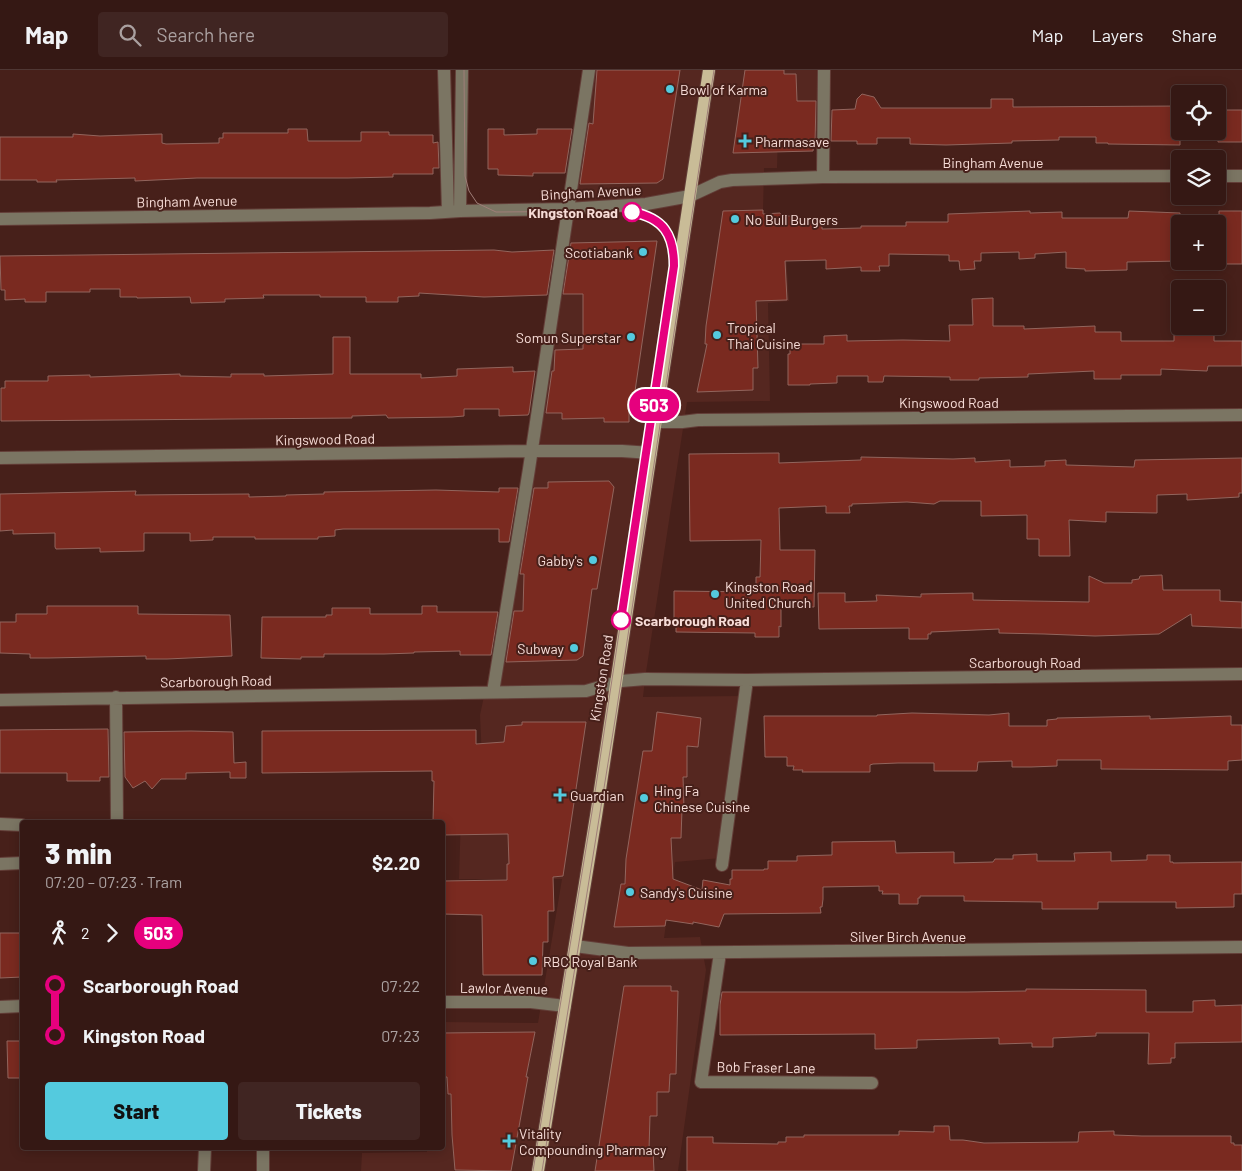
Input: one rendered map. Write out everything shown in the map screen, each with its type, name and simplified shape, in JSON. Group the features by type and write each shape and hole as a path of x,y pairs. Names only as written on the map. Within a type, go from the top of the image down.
{"main road":[{"name":"Kingston Road","path":"538,1171 575,946 709,70"}],"street":[{"path":"444,70 454,211"},
{"path":"454,211 462,70"},
{"path":"492,692 532,451 588,70"},
{"path":"823,177 824,70"},
{"name":"Bingham Avenue","path":"0,219 567,209 646,204 690,196 720,182 732,180 823,177 1171,176"},
{"path":"1226,176 1242,176"},
{"name":"Kingswood Road","path":"656,422 757,419 1242,415"},
{"name":"Kingswood Road","path":"0,458 532,451 622,451 651,454"},
{"name":"Scarborough Road","path":"0,700 586,690 615,683 645,679 747,680 1242,674"},
{"path":"722,864 747,680"},
{"path":"116,697 117,820"},
{"path":"0,824 20,825"},
{"path":"0,864 20,863"},
{"name":"Silver Birch Avenue","path":"575,946 628,954 1242,947"},
{"name":"Bob Fraser Lane","path":"720,953 701,1082 872,1084"},
{"name":"Lawlor Avenue","path":"445,1002 531,1002 565,1006"},
{"path":"0,1007 20,1006"},
{"path":"204,1171 205,1150"},
{"path":"263,1150 263,1171"}],"shaded area":[{"path":"585,70 824,70 825,131 778,132 777,168 764,168 762,253 786,254 789,301 768,303 770,401 687,402 645,679 643,697 745,696 721,858 675,862 664,938 700,937 706,970 678,1171 361,1171 362,1153 445,1150 445,1022 538,1023 562,879 459,879 462,781 483,781 480,715 516,546 555,285 556,240 571,164"}],"building":[{"path":"597,70 680,70 663,179 657,183 580,184 589,123 593,124"},
{"path":"745,70 784,70 784,74 796,74 797,101 816,101 815,143 813,151 733,153"},
{"path":"862,94 874,97 881,108 991,108 991,99 1013,99 1013,107 1171,106 1171,140 1180,140 1180,145 1096,143 1096,137 1059,137 1059,140 946,145 910,144 910,138 877,138 877,144 857,144 857,141 831,141 832,110 855,109 857,99"},
{"path":"1226,110 1242,110 1242,142 1218,142 1218,140 1226,140"},
{"path":"288,129 307,129 308,141 361,141 361,132 389,132 389,135 433,135 433,143 438,142 439,168 433,168 433,174 393,174 393,177 197,178 135,181 135,178 56,180 57,182 0,180 0,137 73,137 73,134 100,136 162,134 162,143 166,144 219,143 219,138 223,138 223,133 288,133"},
{"path":"488,129 504,129 504,135 537,134 537,129 572,129 565,173 533,173 533,176 498,175 498,169 488,169"},
{"path":"763,210 763,214 780,213 782,216 822,219 822,229 861,228 861,226 906,226 906,222 948,222 948,214 1030,211 1030,213 1062,212 1062,218 1128,218 1129,211 1180,213 1180,215 1171,215 1171,261 1127,262 1127,270 1085,271 1085,269 1066,268 1066,252 1035,254 1035,258 1019,259 1019,252 981,253 981,261 974,261 975,269 960,270 959,261 949,261 949,255 889,254 889,266 879,266 880,271 861,271 861,267 826,269 826,260 785,261 787,300 756,301 758,368 753,368 753,390 697,392 707,344 705,344 706,326 723,211"},
{"path":"1219,211 1242,211 1242,264 1226,264 1226,215 1219,215"},
{"path":"657,241 635,391 633,400 629,399 629,422 604,422 604,418 562,419 562,413 546,413 552,371 554,371 555,350 583,349 583,294 563,294 571,243"},
{"path":"494,250 512,252 554,250 547,295 484,297 419,293 419,296 398,297 398,302 366,302 366,297 263,295 264,298 225,299 225,302 191,303 190,297 120,297 120,289 90,289 90,292 46,292 46,302 25,302 25,299 5,300 5,290 1,290 0,256"},
{"path":"993,298 993,326 1024,326 1024,329 1095,326 1095,332 1121,332 1121,341 1174,341 1174,335 1214,335 1214,341 1242,341 1242,366 1208,366 1207,371 1161,369 1161,375 1121,375 1121,379 1094,379 1094,371 1028,374 1028,377 979,378 979,380 950,380 950,377 884,376 883,382 868,382 868,376 837,376 837,383 788,385 788,354 790,354 790,344 824,344 824,336 847,335 847,341 950,341 949,325 973,325 972,299"},
{"path":"333,337 350,337 350,374 421,374 421,378 457,376 457,369 513,367 513,372 535,371 529,413 528,415 499,416 499,409 464,409 464,416 452,417 388,418 386,415 352,416 352,418 1,421 1,388 5,388 5,381 48,381 48,376 90,375 90,377 180,374 180,376 231,377 231,374 264,374 264,376 333,374"},
{"path":"779,453 779,463 861,460 861,457 975,458 975,462 1010,460 1010,467 1045,466 1045,461 1066,460 1066,465 1134,467 1135,460 1242,458 1242,493 1239,493 1239,497 1187,500 1187,494 1157,495 1157,513 1106,512 1106,522 1069,520 1070,556 1039,556 1039,539 1027,539 1027,515 981,516 981,501 940,501 934,504 907,502 852,504 852,506 849,506 850,513 826,513 826,506 779,508 780,550 815,550 814,607 781,606 779,637 755,637 755,633 676,632 676,624 674,625 674,591 756,592 756,577 760,577 761,540 690,541 689,454"},
{"path":"609,481 614,487 597,589 592,589 583,656 577,660 506,662 514,611 523,611 524,574 520,574 534,488 548,488 548,482"},
{"path":"499,488 518,488 509,542 499,542 499,529 343,529 335,530 335,536 318,537 318,539 213,537 213,540 190,541 190,533 144,533 144,551 100,552 100,548 56,549 55,533 13,534 13,530 0,531 0,494 136,491 135,495 249,494 249,497 324,494 324,492 436,490 499,492"},
{"path":"1162,575 1163,590 1220,590 1220,601 1242,602 1242,628 1192,626 1191,614 1159,634 1095,636 999,633 999,629 931,632 931,634 928,634 928,639 909,639 909,628 819,629 818,593 845,593 845,602 877,601 876,595 921,597 921,594 973,593 973,600 1089,602 1089,576 1104,583 1132,583 1132,580 1139,579 1140,576"},
{"path":"47,606 138,606 138,614 230,615 232,656 167,659 146,659 146,656 30,658 30,654 0,653 0,622 16,622 16,614 47,614"},
{"path":"422,606 437,606 437,612 498,612 491,655 460,655 460,651 324,654 324,657 301,657 301,659 261,658 262,617 326,617 326,615 332,615 332,608 370,608 370,614 422,614"},
{"path":"657,712 701,718 698,747 687,746 687,777 683,777 684,809 682,809 681,838 671,838 673,879 702,890 703,880 730,885 732,870 764,870 768,869 768,861 797,861 797,856 832,855 832,842 895,841 896,853 954,852 954,863 993,862 995,859 1013,859 1013,855 1037,854 1037,861 1075,861 1074,853 1111,852 1111,861 1147,860 1147,855 1170,855 1170,862 1173,863 1242,862 1242,894 1234,894 1234,907 1176,908 1176,902 1098,902 1098,909 1042,909 1042,902 964,901 964,896 920,896 918,904 899,904 899,894 882,894 883,891 879,891 879,886 823,887 821,913 724,914 719,927 693,922 693,924 666,920 665,926 614,927 621,884 625,884 626,859 643,751 652,751"},
{"path":"912,713 989,715 1009,713 1009,726 1047,726 1047,720 1057,718 1150,716 1150,719 1231,716 1231,725 1242,725 1242,760 1228,761 1228,770 1101,769 1101,760 1057,760 1057,766 1031,767 1012,767 1012,761 978,762 977,771 934,771 934,763 898,763 873,764 870,765 870,772 802,772 803,770 793,770 794,766 787,766 787,757 765,757 764,716 877,716"},
{"path":"522,722 586,722 563,876 553,877 554,911 548,911 548,942 543,942 542,975 483,975 482,915 445,914 445,881 507,880 507,864 509,864 508,834 445,835 445,820 433,820 434,781 432,781 432,771 262,773 262,731 476,730 476,744 504,742 506,726 522,725"},
{"path":"108,729 109,777 100,777 100,781 67,781 67,773 0,773 0,730"},
{"path":"124,732 233,732 234,763 246,762 246,778 230,778 230,772 186,773 186,779 161,779 152,789 145,781 133,788 125,777"},
{"path":"0,933 20,933 20,977 0,978"},
{"path":"624,986 671,986 671,991 678,991 676,1074 670,1074 669,1092 657,1092 657,1116 650,1116 649,1150 653,1151 654,1171 595,1171"},
{"path":"1026,989 1146,990 1146,1012 1193,1012 1193,1001 1215,1000 1215,1006 1242,1005 1242,1042 1175,1043 1175,1058 1171,1058 1171,1063 1148,1064 1149,1033 1096,1033 1096,1036 1053,1038 1053,1047 1032,1047 1032,1043 999,1044 999,1038 917,1040 917,1048 875,1049 875,1034 720,1035 722,992 967,992 1026,991"},
{"path":"535,1032 511,1171 455,1170 451,1094 448,1094 447,1077 445,1077 445,1033"},
{"path":"7,1041 20,1041 20,1078 8,1078"},
{"path":"934,1126 949,1126 950,1140 984,1143 1078,1142 1079,1132 1114,1131 1114,1135 1231,1136 1231,1143 1242,1145 1242,1171 687,1171 687,1137 713,1137 713,1143 778,1144 778,1142 786,1142 786,1137 804,1137 804,1135 899,1135 899,1131 934,1132"}],"tram line":[{"path":"464,70 465,176 469,191 477,203 496,212 622,211 643,214 660,224 673,244 672,282 592,812 533,1171"},
{"path":"542,1171 616,714 714,70"},
{"name":"503","path":"621,620 674,266 673,244 660,224 643,214 632,212"}],"place":[{"name":"Bowl of Karma","path":"670,89"},
{"name":"Pharmasave","path":"745,141"},
{"name":"Kingston Road","path":"632,212"},
{"name":"No Bull Burgers","path":"735,219"},
{"name":"Scotiabank","path":"643,252"},
{"name":"Tropical Thai Cuisine","path":"717,335"},
{"name":"Somun Superstar","path":"631,337"},
{"name":"Gabby's","path":"593,560"},
{"name":"Kingston Road United Church","path":"715,594"},
{"name":"Scarborough Road","path":"621,620"},
{"name":"Subway","path":"574,648"},
{"name":"Guardian","path":"560,795"},
{"name":"Hing Fa Chinese Cuisine","path":"644,798"},
{"name":"Sandy's Cuisine","path":"630,892"},
{"name":"RBC Royal Bank","path":"533,961"},
{"name":"Vitality Compounding Pharmacy","path":"509,1141"}]}
